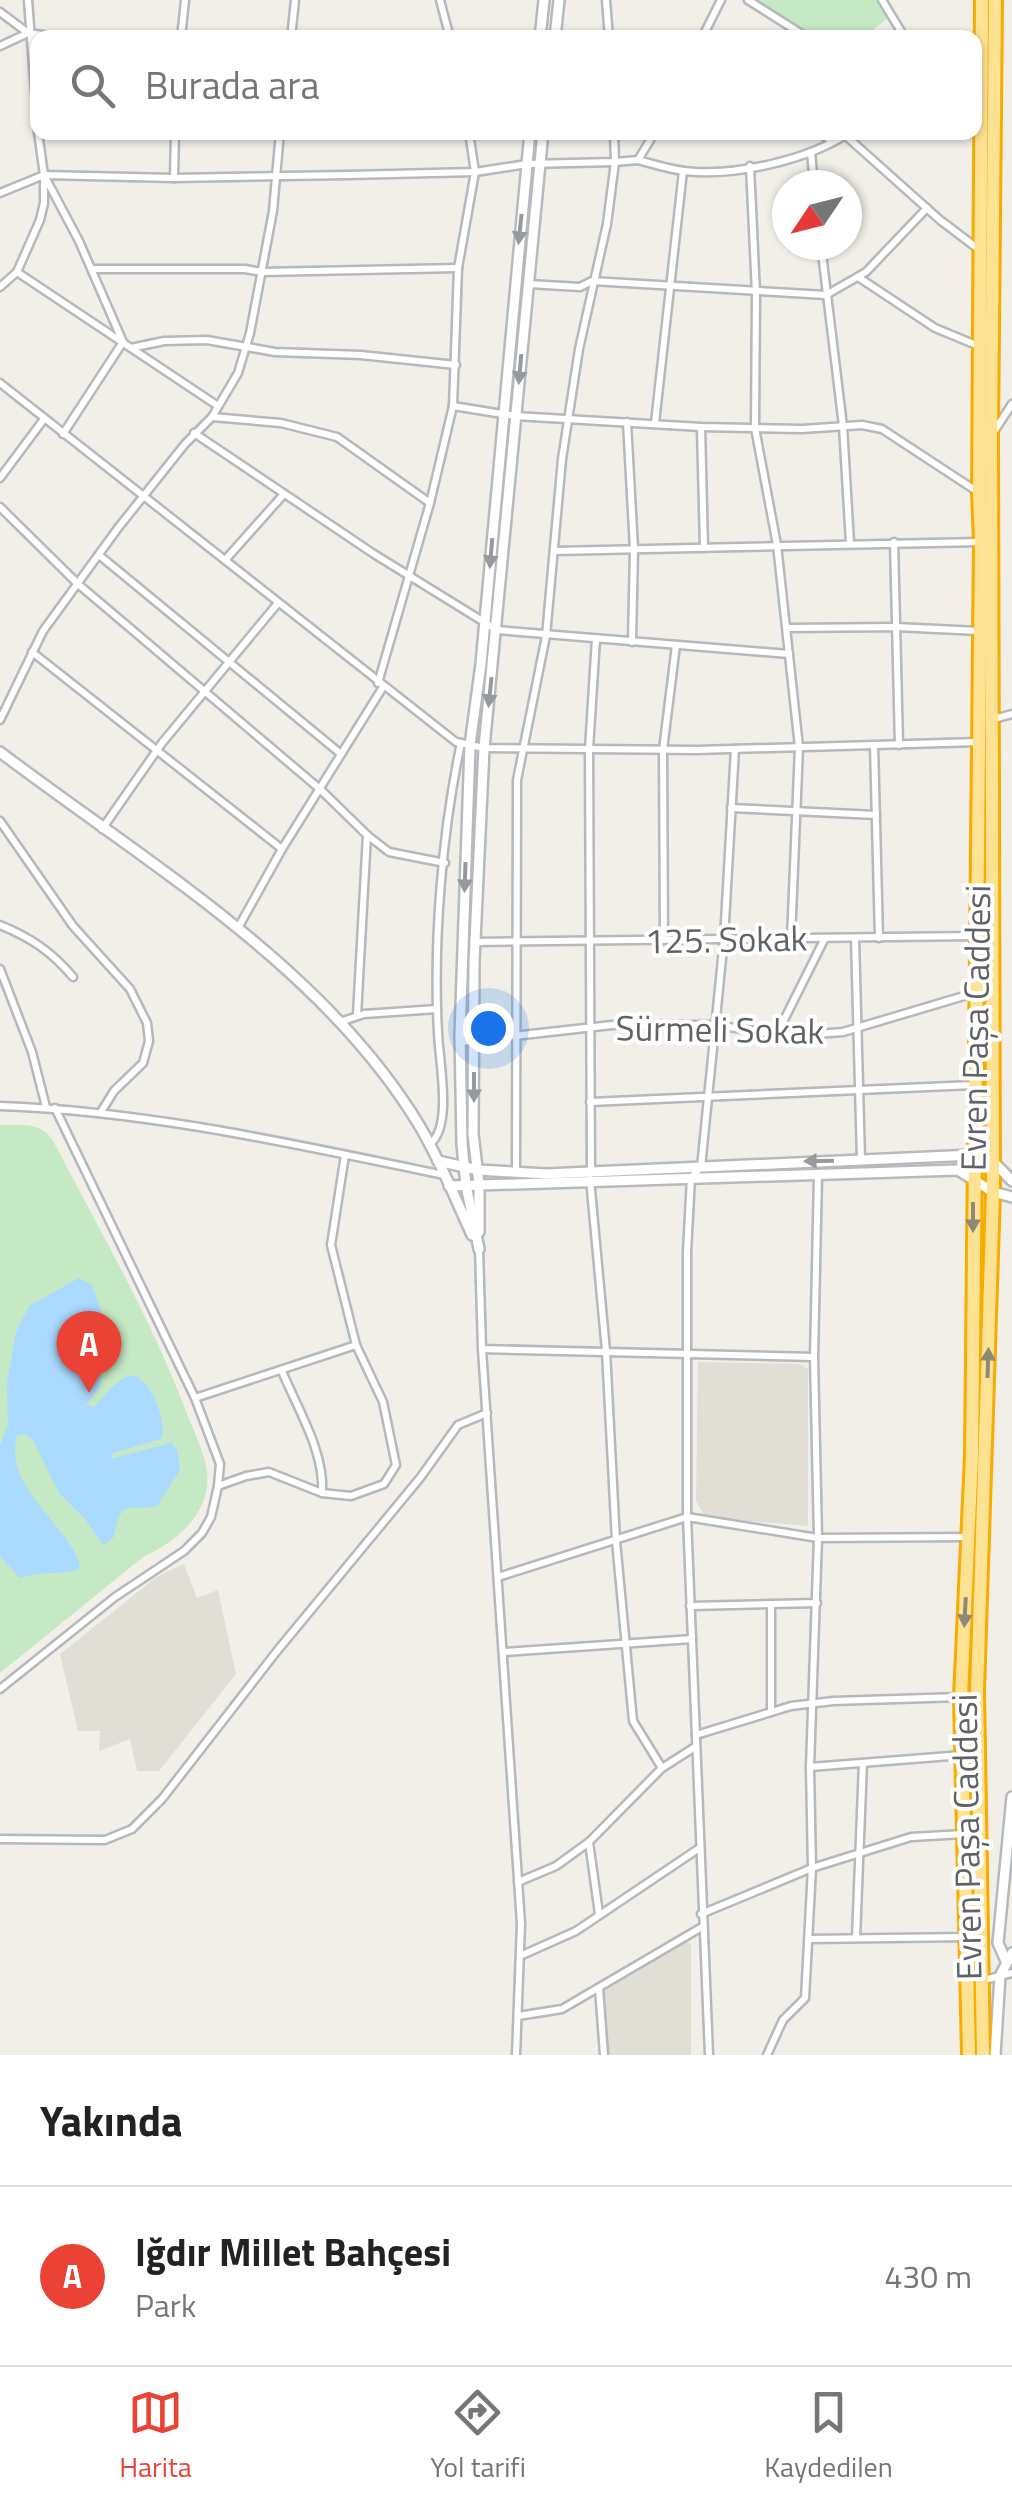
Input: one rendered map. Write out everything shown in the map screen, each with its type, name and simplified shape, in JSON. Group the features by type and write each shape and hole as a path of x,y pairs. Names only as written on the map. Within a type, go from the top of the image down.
{"highway":[{"name":"Evren Paşa Caddesi","path":"980,30 982,0"},
{"name":"Evren Paşa Caddesi","path":"982,2055 977,1692 993,1192 991,435 995,0"},
{"name":"Evren Paşa Caddesi","path":"969,2055 962,1697 972,1456 981,542 980,140"}],"street":[{"path":"28,0 30,53"},
{"path":"182,30 185,0"},
{"path":"292,30 295,0"},
{"path":"440,0 448,30"},
{"path":"541,30 544,0"},
{"path":"556,30 560,0"},
{"path":"606,0 608,30"},
{"path":"706,30 721,0"},
{"path":"748,0 795,30"},
{"path":"882,0 900,30"},
{"path":"0,12 28,33"},
{"path":"0,46 28,33"},
{"path":"0,287 18,272 40,220 44,175 39,140"},
{"path":"174,178 176,140"},
{"path":"0,720 43,632 194,434 212,417 238,373 262,272 279,140"},
{"path":"238,928 381,685 453,406 458,268 475,172 470,140"},
{"path":"430,1144 442,1127 438,1009 449,808 466,744 485,623 529,140"},
{"path":"516,2055 518,1882 482,1348 480,1184 473,1134 474,1042 484,748 542,140"},
{"path":"516,1172 517,780 546,636 569,418 592,282 607,224 616,162 615,140"},
{"path":"638,160 650,140"},
{"path":"0,194 44,175 174,178 475,172 527,164 638,160 683,171 799,158 837,140"},
{"path":"854,140 927,208 982,251"},
{"path":"811,152 813,170"},
{"path":"750,166 756,293 755,428 777,546 799,747 792,939"},
{"path":"655,424 683,171"},
{"path":"44,175 92,269 123,342"},
{"path":"528,284 580,287 592,282 826,295 858,277 927,208"},
{"path":"822,260 843,426 850,542"},
{"path":"92,269 262,272 458,268"},
{"path":"18,272 218,406"},
{"path":"858,277 935,328 982,348"},
{"path":"131,348 164,341 208,340 246,348 361,354 456,365"},
{"path":"63,434 123,342"},
{"path":"0,383 381,685 466,744 484,748 662,750 979,742"},
{"path":"991,435 1012,404"},
{"path":"453,406 516,416 702,427 882,429 979,492"},
{"path":"212,417 281,423 337,438 430,503"},
{"path":"0,478 44,419"},
{"path":"627,422 634,548 632,642"},
{"path":"702,427 704,548"},
{"path":"194,434 496,630 789,654"},
{"path":"226,559 284,494"},
{"path":"0,507 78,584 321,790 367,835 390,852 445,863"},
{"path":"894,542 899,744"},
{"path":"554,551 981,542"},
{"path":"99,556 341,754"},
{"path":"102,829 157,751 278,602"},
{"path":"786,628 980,631"},
{"path":"596,639 588,750 591,1176 606,1350 616,1541 633,1721 662,1768"},
{"path":"664,940 662,750 676,646"},
{"path":"32,652 282,848"},
{"path":"992,720 1012,714"},
{"path":"466,744 460,1042 464,1167 479,1249"},
{"path":"874,745 879,938"},
{"path":"709,2055 687,1517 686,1354 690,1178 700,1167 708,1099 724,939 735,749"},
{"path":"0,752 238,928 340,1022 377,1064 430,1144 479,1249"},
{"path":"731,808 876,814"},
{"path":"0,821 73,926 130,989 147,1023 150,1041 143,1063 114,1091 101,1112"},
{"path":"357,1016 367,835"},
{"path":"0,836 12,839"},
{"path":"0,925 29,936 58,958 74,977"},
{"name":"125. Sokak","path":"476,942 976,936"},
{"path":"777,1034 825,938"},
{"path":"855,938 861,1160"},
{"path":"0,969 50,1108 195,1398 220,1464 211,1517 202,1533 184,1551 115,1597 0,1688"},
{"name":"Sürmeli Sokak","path":"460,1042 590,1028 715,1025 777,1034 843,1032 976,992"},
{"path":"340,1022 357,1016 438,1009"},
{"path":"590,1102 974,1086"},
{"path":"0,1106 101,1112 444,1174"},
{"path":"218,1486 270,1472 322,1493 351,1496 384,1484 396,1466 383,1402 356,1345 330,1246 345,1155"},
{"path":"449,1186 700,1167 974,1156 992,1160 1012,1181"},
{"path":"438,1161 478,1170 690,1178 958,1170 993,1192 1012,1196"},
{"path":"767,2055 783,2020 805,1998 809,1939 818,1538 814,1357 818,1176"},
{"path":"195,1398 356,1345"},
{"path":"482,1348 814,1357"},
{"path":"282,1371 316,1453 322,1493"},
{"path":"0,1839 105,1840 132,1829 162,1799 420,1478 458,1425 487,1413"},
{"path":"498,1577 687,1517 818,1538 969,1537"},
{"path":"690,1606 817,1602"},
{"path":"770,1604 771,1712"},
{"path":"504,1652 692,1640"},
{"path":"696,1735 814,1703 962,1697"},
{"path":"518,1882 556,1866 589,1842 662,1768 696,1747"},
{"path":"810,1767 963,1755"},
{"path":"856,1938 863,1763"},
{"path":"994,2055 1000,1976 1009,1957 998,1943 1012,1797"},
{"path":"701,1914 812,1868 910,1837 965,1834"},
{"path":"589,1842 599,1914"},
{"path":"520,1956 576,1931 699,1849"},
{"path":"518,2016 562,2009 702,1927"},
{"path":"809,1939 967,1936"},
{"path":"982,1981 1012,1973"},
{"path":"599,1988 604,2055"},
{"path":"998,1995 1012,1997"}],"shaded area":[{"path":"698,1362 799,1364 808,1369 808,1526 705,1517 696,1501"},
{"path":"184,1564 197,1598 218,1590 236,1674 159,1771 137,1771 130,1739 99,1751 100,1731 78,1731 60,1654 158,1576"},
{"path":"679,1938 691,1944 691,2055 608,2055 603,1996 607,1981"}],"green space":[{"path":"757,0 878,0 890,16 873,30 804,30"},
{"path":"0,1125 35,1127 52,1139 155,1337 203,1455 207,1486 198,1513 179,1534 143,1557 0,1673"}],"water":[{"path":"79,1278 92,1285 102,1314 68,1342 75,1344 101,1328 112,1353 85,1367 102,1376 99,1388 86,1405 94,1407 116,1383 132,1376 146,1384 162,1423 161,1439 113,1453 111,1459 171,1443 177,1450 180,1470 157,1506 126,1508 113,1538 103,1545 86,1520 59,1493 33,1440 26,1434 17,1435 15,1454 27,1488 73,1549 80,1565 77,1570 20,1578 0,1556 0,1445 8,1425 7,1383 16,1332 29,1306"}],"place":[{"name":"Iğdır Millet Bahçesi","path":"89,1393"}]}
